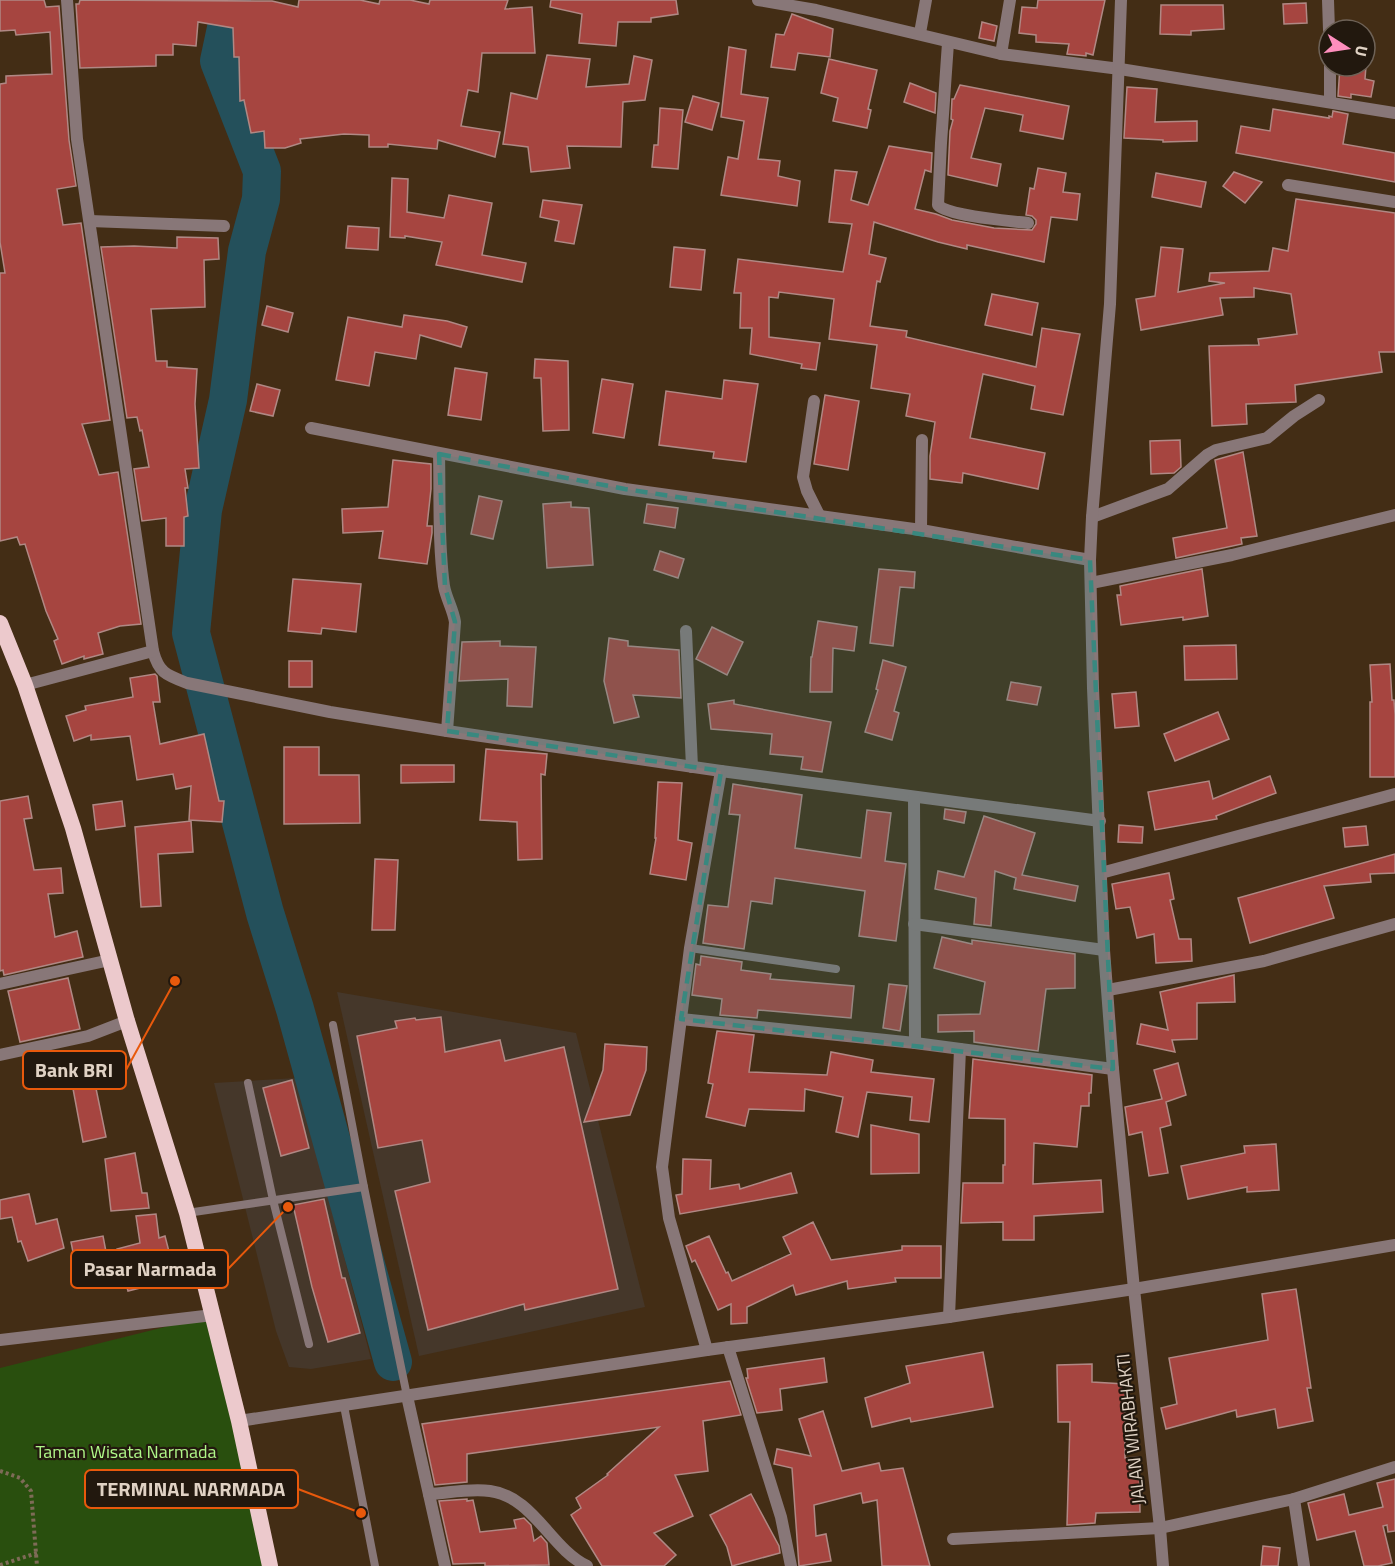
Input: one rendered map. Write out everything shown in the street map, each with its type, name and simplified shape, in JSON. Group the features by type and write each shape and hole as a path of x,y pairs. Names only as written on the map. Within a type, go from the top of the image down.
{"highway":[{"path":"0,623 25,685 73,828 127,1021 187,1213 239,1421 270,1566"}],"street":[{"path":"67,0 77,139 108,356 153,651 157,664 165,674 187,683 330,712 447,731 914,798 1100,822"},
{"path":"758,0 920,33 948,43 1001,54 1120,69 1395,113"},
{"path":"920,33 926,0"},
{"path":"1001,54 1010,0"},
{"name":"JALAN WIRABHAKTI","path":"1121,0 1110,304 1099,414 1090,560 1093,688 1104,950 1113,1069 1163,1566"},
{"path":"1328,0 1329,18"},
{"path":"948,43 940,143 938,205 957,213 1028,223"},
{"path":"1330,78 1330,102"},
{"path":"1287,185 1395,202"},
{"path":"90,221 224,226"},
{"path":"1092,516 1168,489 1207,455 1216,450 1267,438 1294,416 1319,400"},
{"path":"814,401 803,477 819,515"},
{"path":"311,428 625,489 921,530 1090,560"},
{"path":"921,530 922,440"},
{"path":"439,454 444,586 455,622 447,731"},
{"path":"1091,583 1232,555 1395,515"},
{"path":"686,631 692,766"},
{"path":"25,685 153,651"},
{"path":"707,1350 669,1218 663,1175 664,1140 690,948 721,771"},
{"path":"1101,873 1395,794"},
{"path":"914,798 915,1043"},
{"path":"914,924 1104,950"},
{"path":"1108,990 1264,961 1395,924"},
{"path":"0,984 110,960"},
{"path":"681,1019 915,1043 1113,1069"},
{"path":"0,1055 88,1036 127,1021"},
{"path":"949,1317 960,1049"},
{"path":"239,1421 707,1350 1134,1289 1395,1245"},
{"path":"0,1340 213,1315"},
{"path":"728,1347 781,1517 790,1566"},
{"path":"407,1396 445,1566"},
{"path":"953,1539 1160,1528 1294,1499 1395,1467"},
{"path":"429,1494 490,1491 504,1495 525,1506 559,1544 579,1562 588,1566"},
{"path":"1294,1499 1304,1566"}],"lane":[{"path":"690,948 836,969"},
{"path":"333,1025 407,1396"},
{"path":"248,1083 273,1200 309,1344"},
{"path":"187,1213 364,1187"},
{"path":"344,1406 375,1566"}],"path":[{"path":"0,1470 20,1478 31,1491 37,1566"},
{"path":"0,1565 37,1553"}],"highlighted area":[{"path":"439,454 625,489 1090,560 1113,1069 681,1019 721,771 447,731 455,622 445,587"}],"shaded area":[{"path":"337,992 576,1033 645,1307 419,1356"},
{"path":"297,1078 371,1359 311,1369 289,1367 276,1331 214,1083"}],"green space":[{"name":"Taman Wisata Narmada","path":"213,1315 268,1566 0,1566 0,1368"}],"building":[{"path":"0,0 44,0 46,7 59,6 69,140 76,186 57,189 63,225 81,223 110,420 82,424 99,475 118,472 141,624 120,626 98,633 103,654 84,659 84,656 62,664 54,641 58,639 46,611 25,544 20,545 17,537 0,541 0,273 5,273 0,242 0,84 6,83 6,76 52,74 50,32 16,35 15,30 0,31"},
{"path":"80,0 272,1 298,7 299,0 360,0 379,4 380,0 410,0 429,4 430,0 508,0 505,9 532,7 535,53 482,53 478,92 468,90 461,126 500,132 495,157 438,140 437,149 388,144 388,147 369,147 369,135 344,134 300,139 301,143 285,148 265,148 264,131 251,133 244,100 240,101 239,57 234,57 233,28 198,22 196,46 173,44 173,55 156,55 156,66 80,68 76,4 79,4"},
{"path":"551,0 676,0 678,14 651,18 651,22 618,22 616,46 579,43 582,14 550,7"},
{"path":"1038,0 1105,0 1093,55 1067,54 1069,44 1036,42 1036,35 1019,33 1022,7 1037,8"},
{"path":"1306,3 1307,23 1284,24 1283,4"},
{"path":"1161,5 1223,5 1224,29 1191,31 1191,35 1160,34"},
{"path":"792,14 833,29 830,57 798,53 795,70 771,67 776,34 784,35"},
{"path":"982,22 997,26 994,41 979,38"},
{"path":"729,47 746,50 741,94 768,98 758,159 780,161 778,176 800,181 797,206 721,195 728,157 738,159 744,121 721,117"},
{"path":"547,55 590,59 586,87 629,84 634,56 652,60 645,100 623,102 621,147 567,146 570,168 531,172 528,147 503,144 511,93 537,99"},
{"path":"829,59 877,70 868,109 871,110 867,128 833,121 838,98 821,93"},
{"path":"1339,78 1365,78 1374,81 1371,97 1351,94 1351,98 1338,96"},
{"path":"910,83 936,93 935,113 904,102"},
{"path":"960,85 1069,106 1063,139 1020,131 1023,115 985,108 971,158 1001,164 997,186 948,175 950,131 953,120 951,119 952,99"},
{"path":"1127,87 1157,89 1155,122 1197,121 1197,141 1163,142 1163,140 1124,138"},
{"path":"693,96 719,103 712,130 685,122"},
{"path":"660,108 683,110 678,169 652,167 654,145 658,145"},
{"path":"1273,109 1329,118 1329,116 1332,117 1333,111 1348,114 1343,144 1395,153 1395,182 1236,153 1241,126 1270,131"},
{"path":"889,146 932,153 931,172 925,170 915,209 952,220 994,228 1032,230 1036,220 1026,215 1030,188 1034,189 1038,168 1066,173 1063,192 1080,194 1077,220 1051,217 1044,262 967,245 967,249 874,222 869,254 886,258 880,282 877,281 870,326 907,331 906,337 1036,367 1042,328 1080,334 1063,415 1031,409 1035,386 983,374 970,438 1045,453 1038,489 963,473 962,483 930,479 930,456 935,422 906,416 910,394 871,388 877,345 829,339 834,299 779,292 778,298 769,297 769,337 820,343 816,370 801,368 802,364 750,354 752,328 740,328 741,293 734,293 738,259 843,272 852,224 829,222 835,170 857,172 851,200 868,205"},
{"path":"1234,172 1262,182 1245,203 1223,186"},
{"path":"1156,173 1206,182 1201,207 1152,197"},
{"path":"392,178 408,179 407,212 444,218 449,195 492,203 482,255 526,263 522,282 436,265 442,242 405,236 405,238 390,237"},
{"path":"1296,199 1395,213 1395,352 1379,352 1382,372 1295,385 1296,402 1246,404 1247,424 1212,426 1209,346 1259,345 1258,339 1297,334 1291,294 1254,288 1254,297 1220,298 1223,315 1141,330 1136,299 1155,296 1161,247 1183,249 1178,292 1225,283 1209,281 1210,273 1269,271 1273,248 1288,251"},
{"path":"543,200 582,205 574,244 555,241 559,221 540,217"},
{"path":"348,226 379,228 378,250 346,248"},
{"path":"177,237 218,238 219,259 204,260 205,307 151,309 156,361 167,361 167,367 197,369 195,404 199,468 185,469 188,516 184,517 184,546 166,546 166,518 142,521 134,469 149,467 142,430 140,431 137,417 127,418 101,247 177,248"},
{"path":"674,247 705,250 701,290 670,287"},
{"path":"992,294 1038,303 1032,335 985,325"},
{"path":"267,306 293,313 288,332 262,325"},
{"path":"404,315 447,321 467,327 461,347 420,335 416,359 375,352 369,386 336,380 348,317 402,327"},
{"path":"535,359 568,361 569,430 543,431 541,378 534,378"},
{"path":"455,368 487,373 481,420 448,415"},
{"path":"602,379 633,384 624,438 593,433"},
{"path":"724,380 758,384 746,462 713,458 714,452 659,445 666,391 722,399"},
{"path":"257,384 280,390 273,416 250,411"},
{"path":"825,395 859,401 848,470 814,464"},
{"path":"1180,440 1181,467 1174,473 1151,474 1150,441"},
{"path":"1243,452 1257,536 1241,538 1242,544 1176,558 1173,538 1227,528 1215,460"},
{"path":"393,460 431,464 427,526 432,526 432,533 427,564 379,558 383,531 343,533 342,509 388,507"},
{"path":"479,496 502,501 493,539 471,534"},
{"path":"571,502 571,507 589,508 593,565 547,568 543,504"},
{"path":"647,504 678,508 675,528 644,523"},
{"path":"660,551 684,559 678,578 654,570"},
{"path":"879,569 915,572 914,588 900,587 893,646 870,643"},
{"path":"1202,569 1208,616 1121,625 1117,595 1121,595 1120,586"},
{"path":"293,579 361,584 356,632 322,628 321,634 288,631"},
{"path":"818,621 857,627 854,651 833,648 832,692 810,692 811,657"},
{"path":"712,627 743,642 727,675 696,659"},
{"path":"609,638 628,641 628,646 679,650 681,698 633,695 639,717 614,723 604,681"},
{"path":"500,641 500,646 536,647 532,707 507,706 508,679 459,681 462,642"},
{"path":"1236,645 1237,679 1185,680 1184,646"},
{"path":"883,660 906,667 894,711 899,713 892,740 865,732 878,690 876,689"},
{"path":"289,661 312,661 312,687 289,687"},
{"path":"1390,664 1395,715 1395,777 1370,777 1370,702 1372,702 1370,665"},
{"path":"155,674 160,702 153,702 160,744 204,734 219,801 224,801 222,822 189,820 191,786 176,789 173,774 137,780 130,736 91,740 91,735 74,741 66,716 86,710 85,706 133,697 130,678"},
{"path":"1011,682 1041,687 1037,705 1007,700"},
{"path":"1136,692 1139,726 1115,728 1112,694"},
{"path":"734,700 734,704 831,722 822,772 801,769 803,757 770,754 772,734 711,729 708,704"},
{"path":"1218,712 1229,739 1175,761 1164,734"},
{"path":"284,747 319,747 319,775 359,775 360,823 284,824"},
{"path":"486,749 547,754 545,775 541,774 542,859 518,860 517,822 480,820"},
{"path":"401,765 454,765 454,782 401,783"},
{"path":"1270,776 1276,793 1216,816 1217,819 1155,830 1148,792 1209,781 1213,799"},
{"path":"658,782 682,783 678,840 692,843 686,880 650,874 656,838"},
{"path":"733,784 802,795 795,848 861,858 867,810 891,813 885,861 906,864 896,941 859,936 865,891 775,878 772,904 751,901 744,949 703,943 708,905 728,907 740,815 729,814"},
{"path":"28,796 32,818 24,819 34,870 61,868 63,893 48,894 55,937 77,931 83,957 4,975 3,970 0,971 0,801"},
{"path":"122,801 125,826 96,830 93,805"},
{"path":"945,809 966,812 964,823 944,819"},
{"path":"984,816 1035,833 1022,875 1078,886 1075,901 1014,889 1016,878 995,871 991,926 974,924 976,898 935,889 938,871 964,877"},
{"path":"191,821 193,852 158,854 161,906 141,907 135,827"},
{"path":"1119,825 1143,827 1142,843 1118,842"},
{"path":"1366,826 1368,845 1345,847 1343,828"},
{"path":"1395,854 1395,873 1370,874 1371,882 1324,886 1334,918 1250,943 1238,898"},
{"path":"375,859 398,860 395,930 372,930"},
{"path":"1169,873 1174,899 1170,900 1179,939 1191,939 1192,961 1156,963 1154,934 1137,938 1130,907 1116,909 1112,884"},
{"path":"942,937 972,944 972,940 1075,954 1075,988 1046,989 1038,1051 974,1042 974,1031 938,1032 938,1015 980,1014 985,982 934,968"},
{"path":"701,956 742,962 741,970 771,974 770,979 854,986 851,1018 758,1010 757,1018 720,1015 722,999 692,995 696,964 700,965"},
{"path":"1234,975 1235,1002 1197,1003 1197,1039 1172,1040 1175,1052 1137,1044 1141,1024 1168,1030 1160,992"},
{"path":"68,978 80,1029 20,1042 8,991"},
{"path":"889,984 907,986 900,1031 883,1028"},
{"path":"441,1017 445,1052 500,1040 505,1061 564,1047 618,1289 525,1310 524,1304 428,1330 395,1191 430,1182 422,1140 378,1148 357,1036 397,1028 395,1021"},
{"path":"717,1031 754,1035 749,1072 827,1075 831,1052 873,1060 871,1072 934,1079 929,1122 910,1120 912,1097 867,1092 858,1137 836,1132 843,1097 805,1089 804,1111 749,1109 745,1126 706,1117 713,1084 708,1083"},
{"path":"605,1044 647,1047 646,1070 630,1115 584,1122 603,1070"},
{"path":"973,1059 1092,1075 1089,1106 1081,1106 1077,1147 1034,1143 1033,1184 1101,1180 1103,1212 1034,1216 1034,1240 1003,1240 1003,1222 961,1223 963,1183 1003,1183 1003,1165 1005,1165 1005,1119 969,1118"},
{"path":"1178,1063 1186,1095 1166,1102 1171,1125 1160,1128 1168,1173 1149,1176 1142,1132 1129,1135 1125,1107 1162,1099 1154,1070"},
{"path":"93,1074 106,1137 83,1142 71,1078"},
{"path":"292,1080 309,1148 281,1156 263,1088"},
{"path":"871,1125 919,1134 919,1173 871,1174"},
{"path":"1276,1144 1279,1190 1247,1192 1247,1187 1188,1199 1181,1166 1245,1153 1244,1146"},
{"path":"135,1153 142,1193 147,1193 149,1208 111,1211 105,1159"},
{"path":"683,1159 711,1160 710,1189 739,1184 740,1189 791,1173 797,1193 680,1214 676,1195 682,1194"},
{"path":"29,1194 36,1224 57,1219 64,1248 28,1261 21,1241 18,1242 12,1217 0,1219 0,1200"},
{"path":"324,1199 342,1278 345,1278 360,1333 328,1342 312,1287 293,1205"},
{"path":"156,1214 159,1238 165,1236 176,1279 128,1291 117,1249 140,1243 136,1216"},
{"path":"813,1222 831,1260 902,1250 902,1246 941,1246 941,1278 895,1278 896,1282 848,1289 847,1281 796,1295 793,1285 747,1307 747,1323 731,1324 731,1304 718,1310 686,1246 709,1236 732,1281 791,1254 783,1237"},
{"path":"103,1236 107,1257 75,1262 71,1242"},
{"path":"1296,1289 1311,1388 1307,1388 1313,1421 1278,1428 1275,1409 1237,1417 1236,1410 1166,1429 1161,1408 1177,1404 1169,1358 1268,1340 1262,1294"},
{"path":"983,1352 993,1407 911,1422 910,1418 872,1427 865,1398 910,1383 906,1366"},
{"path":"824,1358 827,1382 780,1389 782,1410 757,1413 746,1378 748,1378 747,1369"},
{"path":"1092,1364 1092,1382 1125,1384 1125,1458 1139,1457 1140,1512 1096,1513 1095,1523 1067,1525 1070,1422 1058,1422 1057,1365"},
{"path":"730,1381 741,1415 703,1421 708,1471 675,1475 693,1516 654,1533 676,1555 664,1566 602,1566 571,1515 581,1508 576,1498 608,1475 659,1427 467,1454 467,1482 435,1485 422,1424"},
{"path":"823,1411 842,1471 879,1463 881,1471 903,1468 930,1566 882,1566 877,1500 863,1503 861,1493 814,1505 816,1536 826,1534 831,1561 799,1566 792,1468 774,1464 777,1449 811,1456 799,1419"},
{"path":"1395,1479 1395,1531 1388,1532 1387,1525 1383,1526 1392,1563 1364,1566 1355,1531 1317,1540 1308,1503 1344,1494 1349,1515 1383,1507 1377,1483"},
{"path":"751,1494 779,1546 780,1553 732,1566 727,1547 710,1515"},
{"path":"467,1499 467,1501 473,1500 480,1532 516,1528 514,1520 524,1518 531,1525 534,1541 541,1536 547,1543 549,1565 453,1564 439,1501"},
{"path":"1263,1546 1280,1548 1278,1566 1261,1566"}],"waterway":[{"path":"232,0 219,61 262,171 261,199 247,251 228,400 203,510 191,633 265,913 295,1009 393,1362"}],"place":[{"name":"Bank BRI","path":"175,981"},
{"name":"Pasar Narmada","path":"288,1207"},
{"name":"TERMINAL NARMADA","path":"361,1513"}]}
